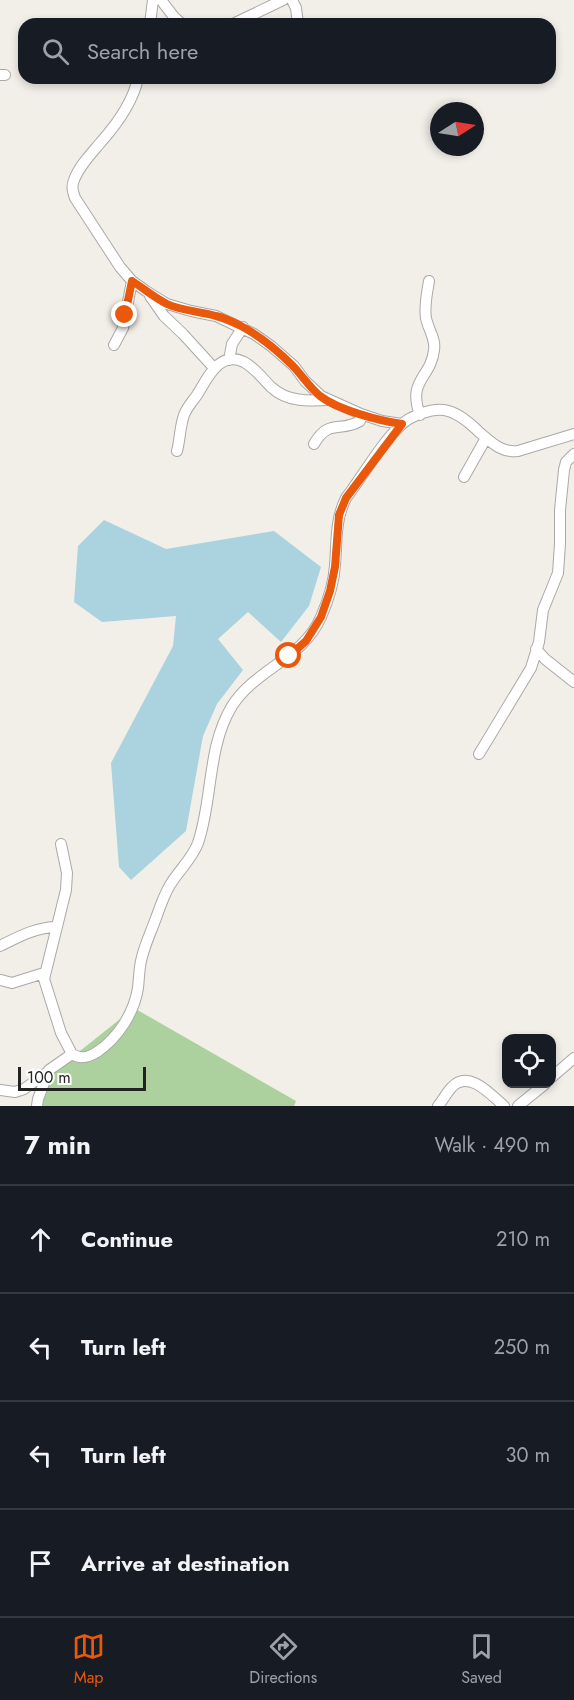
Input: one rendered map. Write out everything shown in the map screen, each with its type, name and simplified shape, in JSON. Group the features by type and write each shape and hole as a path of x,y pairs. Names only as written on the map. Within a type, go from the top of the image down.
{"street":[{"path":"151,18 153,0"},
{"path":"161,0 175,18"},
{"path":"246,18 283,0"},
{"path":"292,0 297,18"},
{"path":"136,84 132,98 113,128 83,164 73,182 72,190 120,267 132,281 167,304 216,316 243,327 272,346 294,366 310,386 328,400 382,421 402,424"},
{"path":"114,345 123,328 132,281"},
{"path":"420,415 415,394 435,349 426,316 429,281"},
{"path":"146,291 165,316 214,368"},
{"path":"229,360 232,344 243,327"},
{"path":"177,451 185,412 214,368 223,361 243,362 262,376 272,388 285,396 301,401 328,400"},
{"path":"61,844 66,863 67,881 44,973 45,985 56,1019 72,1054 83,1058 113,1039 135,1000 141,961 162,903 172,881 190,859 199,841 219,737 228,715 235,702 249,686 296,650 315,629 330,591 342,506 378,453 402,424 437,410 448,411 470,424 501,449 514,452 574,434"},
{"path":"314,444 329,428 338,426 344,428 360,421 361,414"},
{"path":"464,477 486,438"},
{"path":"479,754 531,668 543,610 558,573 564,470 566,462 574,454"},
{"path":"536,649 574,682"},
{"path":"0,946 31,931 57,927"},
{"path":"1,980 12,983 44,973"},
{"path":"0,1089 15,1092 24,1089 72,1054"},
{"path":"556,1074 574,1058"},
{"path":"37,1106 49,1070"},
{"path":"438,1106 453,1085 461,1081 469,1081 476,1083 504,1106"},
{"path":"518,1106 539,1088"}],"green space":[{"path":"134,1008 296,1101 294,1106 42,1106 51,1074"}],"water":[{"path":"104,520 166,549 274,531 321,567 309,606 281,642 248,612 218,639 243,670 217,704 203,736 186,831 131,880 119,867 111,763 173,646 176,616 102,622 74,602 78,546"}],"route":[{"path":"125,315 132,281 167,304 216,316 241,326 272,346 321,396 361,414 382,421 402,424 378,453 342,506 338,522 335,567 321,617 306,641 289,656"}]}
